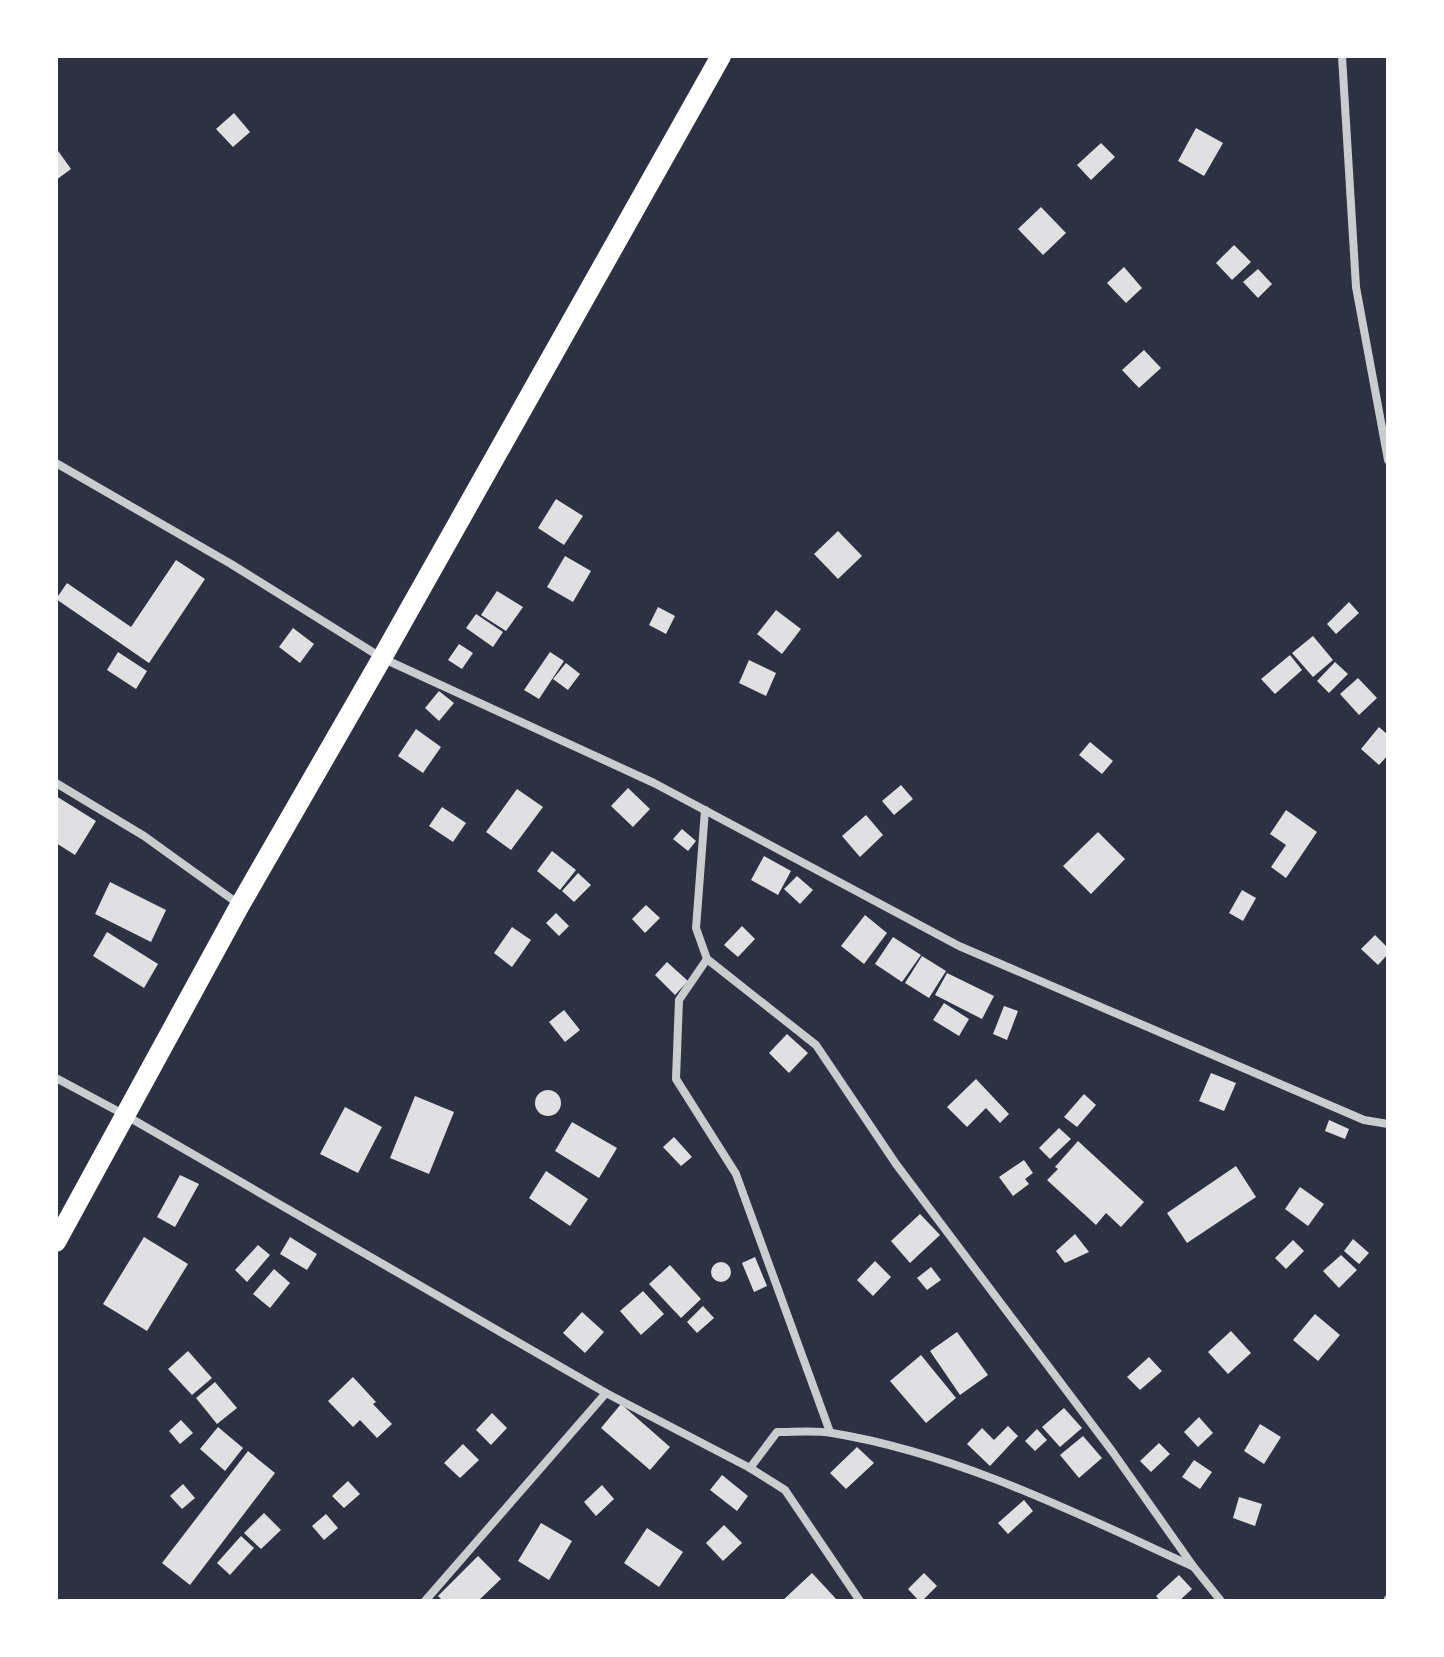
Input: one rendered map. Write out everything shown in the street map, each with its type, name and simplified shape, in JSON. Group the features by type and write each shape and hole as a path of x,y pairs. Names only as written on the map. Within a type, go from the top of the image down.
{"main road":[{"path":"56,1242 240,905 721,56"}],"street":[{"path":"1342,56 1356,287 1388,460"},
{"path":"56,463 231,564 382,658 654,783 959,946 1364,1120 1388,1124"},
{"path":"56,783 144,836 240,905"},
{"path":"705,810 696,928 707,959 816,1045 896,1164 1221,1601"},
{"path":"707,959 679,1000 676,1079 736,1174 830,1432"},
{"path":"56,1078 606,1393 750,1468 785,1490 860,1601"},
{"path":"425,1601 606,1393"},
{"path":"750,1468 777,1432 830,1432 919,1453 1020,1488 1193,1566"}],"building":[{"path":"234,113 250,132 233,147 216,129"},
{"path":"1196,128 1223,143 1204,176 1178,161"},
{"path":"1101,143 1115,157 1091,180 1077,165"},
{"path":"56,148 71,169 56,180"},
{"path":"1041,207 1066,233 1043,255 1018,229"},
{"path":"1234,245 1251,262 1232,280 1216,263"},
{"path":"1124,267 1142,288 1126,303 1107,283"},
{"path":"1258,269 1272,284 1258,298 1243,282"},
{"path":"1144,350 1161,368 1139,388 1122,370"},
{"path":"556,499 583,516 564,545 538,528"},
{"path":"838,531 862,556 838,579 814,554"},
{"path":"565,556 591,571 573,602 547,587"},
{"path":"176,560 205,579 149,663 56,599 67,583 131,627"},
{"path":"497,591 523,607 506,631 481,615"},
{"path":"1349,602 1359,613 1336,634 1327,624"},
{"path":"658,607 675,616 666,634 649,625"},
{"path":"776,610 801,629 782,654 757,634"},
{"path":"476,614 503,632 493,647 466,628"},
{"path":"293,628 314,644 300,663 279,647"},
{"path":"1313,636 1333,660 1313,677 1292,653"},
{"path":"459,644 473,653 462,669 448,660"},
{"path":"118,652 147,671 136,689 107,670"},
{"path":"550,652 564,661 539,699 524,690"},
{"path":"1290,655 1302,670 1275,694 1261,679"},
{"path":"749,660 776,673 766,696 739,683"},
{"path":"1335,662 1348,674 1329,693 1317,681"},
{"path":"566,663 580,674 568,690 553,679"},
{"path":"1358,678 1377,698 1359,715 1340,694"},
{"path":"439,691 454,703 439,721 425,708"},
{"path":"1379,727 1388,735 1388,755 1379,765 1361,749"},
{"path":"416,729 441,747 423,773 398,756"},
{"path":"1090,742 1113,761 1102,774 1079,755"},
{"path":"901,785 913,799 894,815 882,801"},
{"path":"628,788 650,809 633,827 611,806"},
{"path":"517,789 543,807 511,850 486,832"},
{"path":"56,796 96,821 75,855 56,843"},
{"path":"442,807 466,823 453,842 429,826"},
{"path":"1286,810 1317,832 1286,878 1271,867 1286,845 1270,834"},
{"path":"866,815 883,835 860,857 842,836"},
{"path":"682,829 696,841 688,851 673,839"},
{"path":"1098,832 1125,859 1091,894 1063,866"},
{"path":"552,851 576,870 560,890 537,871"},
{"path":"764,856 791,871 778,895 751,880"},
{"path":"578,873 591,885 574,902 562,891"},
{"path":"797,876 813,890 800,904 784,889"},
{"path":"110,882 166,910 151,942 95,914"},
{"path":"1242,890 1256,898 1243,921 1229,913"},
{"path":"646,905 660,918 645,933 632,919"},
{"path":"556,913 569,926 559,936 546,923"},
{"path":"865,915 887,933 864,964 841,946"},
{"path":"742,926 755,939 738,957 724,945"},
{"path":"512,927 531,940 512,967 494,953"},
{"path":"107,932 158,964 144,988 93,956"},
{"path":"1375,935 1388,948 1388,954 1378,965 1361,949"},
{"path":"893,937 921,955 902,982 875,964"},
{"path":"922,956 946,971 929,998 905,983"},
{"path":"667,962 688,981 675,995 655,975"},
{"path":"947,973 994,996 982,1019 935,995"},
{"path":"944,1003 969,1019 959,1036 933,1020"},
{"path":"1004,1006 1018,1011 1007,1040 993,1034"},
{"path":"564,1010 580,1030 565,1042 549,1022"},
{"path":"787,1034 808,1053 789,1073 769,1053"},
{"path":"1211,1073 1236,1083 1224,1111 1199,1101"},
{"path":"976,1079 1009,1114 1000,1123 986,1108 967,1127 947,1107"},
{"path":"548,1090 557,1094 561,1103 557,1112 548,1116 539,1112 535,1103 539,1094"},
{"path":"1084,1094 1096,1105 1077,1127 1064,1117"},
{"path":"415,1096 454,1112 429,1174 390,1158"},
{"path":"345,1107 382,1127 358,1173 320,1154"},
{"path":"1329,1120 1349,1129 1345,1139 1325,1131"},
{"path":"572,1122 617,1148 599,1178 555,1151"},
{"path":"1059,1128 1071,1139 1050,1159 1039,1148"},
{"path":"674,1137 692,1157 681,1166 663,1147"},
{"path":"1078,1141 1144,1202 1121,1227 1106,1213 1096,1225 1047,1180"},
{"path":"1024,1160 1033,1173 1025,1179 1029,1184 1013,1196 999,1177"},
{"path":"1236,1166 1256,1197 1187,1243 1167,1213"},
{"path":"546,1171 588,1199 570,1226 529,1198"},
{"path":"180,1175 199,1184 175,1227 157,1217"},
{"path":"1300,1187 1324,1204 1308,1226 1285,1209"},
{"path":"920,1214 940,1235 910,1263 891,1241"},
{"path":"1075,1234 1089,1252 1065,1263 1056,1251"},
{"path":"144,1237 188,1264 147,1331 103,1304"},
{"path":"290,1237 317,1254 307,1270 280,1254"},
{"path":"1353,1239 1369,1253 1359,1264 1344,1251"},
{"path":"1293,1240 1304,1251 1286,1269 1275,1258"},
{"path":"258,1245 270,1255 247,1282 235,1270"},
{"path":"1341,1255 1357,1270 1339,1288 1323,1271"},
{"path":"755,1257 767,1286 754,1292 742,1263"},
{"path":"875,1261 891,1277 873,1296 857,1280"},
{"path":"721,1262 728,1265 731,1272 728,1279 721,1282 714,1279 711,1272 714,1265"},
{"path":"670,1265 701,1299 681,1318 649,1284"},
{"path":"931,1267 941,1280 927,1290 917,1278"},
{"path":"274,1269 290,1283 270,1308 253,1294"},
{"path":"643,1291 664,1314 641,1335 620,1311"},
{"path":"703,1306 714,1318 697,1333 687,1322"},
{"path":"582,1312 604,1332 585,1353 563,1333"},
{"path":"1315,1314 1340,1335 1318,1361 1293,1340"},
{"path":"1231,1331 1251,1353 1228,1374 1208,1352"},
{"path":"957,1332 988,1375 960,1395 930,1351"},
{"path":"188,1351 212,1378 192,1395 168,1369"},
{"path":"921,1355 956,1398 926,1423 890,1381"},
{"path":"1149,1357 1162,1371 1140,1390 1127,1377"},
{"path":"353,1377 392,1424 377,1438 360,1420 353,1427 328,1401"},
{"path":"215,1382 237,1408 217,1424 196,1398"},
{"path":"621,1404 670,1447 650,1470 601,1428"},
{"path":"1064,1408 1082,1428 1060,1447 1042,1427"},
{"path":"492,1413 507,1428 491,1445 476,1430"},
{"path":"1199,1417 1213,1433 1198,1447 1184,1432"},
{"path":"181,1420 193,1433 180,1444 169,1431"},
{"path":"1260,1424 1281,1437 1264,1464 1244,1451"},
{"path":"1008,1426 1018,1436 990,1466 967,1444 982,1428 994,1440"},
{"path":"218,1427 243,1448 225,1471 200,1449"},
{"path":"1037,1429 1047,1440 1035,1451 1025,1441"},
{"path":"1083,1436 1102,1458 1079,1478 1060,1455"},
{"path":"1159,1443 1170,1454 1151,1472 1140,1461"},
{"path":"463,1444 479,1460 460,1478 444,1463"},
{"path":"857,1447 874,1463 846,1489 830,1473"},
{"path":"248,1451 275,1473 190,1585 162,1563"},
{"path":"1194,1460 1212,1472 1200,1489 1182,1477"},
{"path":"722,1475 748,1496 737,1511 710,1490"},
{"path":"348,1481 360,1494 344,1508 332,1496"},
{"path":"183,1484 195,1498 182,1509 170,1496"},
{"path":"602,1485 614,1499 596,1516 584,1502"},
{"path":"1239,1497 1262,1504 1255,1526 1233,1518"},
{"path":"1024,1500 1033,1511 1008,1534 998,1523"},
{"path":"264,1513 281,1530 261,1549 244,1533"},
{"path":"326,1514 338,1528 324,1540 312,1526"},
{"path":"541,1523 572,1541 549,1580 518,1561"},
{"path":"724,1525 742,1543 723,1561 706,1543"},
{"path":"647,1528 683,1552 659,1587 624,1563"},
{"path":"241,1536 254,1548 230,1575 217,1563"},
{"path":"478,1556 501,1579 478,1601 443,1601 438,1596"},
{"path":"812,1573 838,1601 782,1601"},
{"path":"924,1573 937,1586 919,1601 908,1589"},
{"path":"1179,1575 1192,1589 1179,1601 1160,1601 1156,1596"}]}
